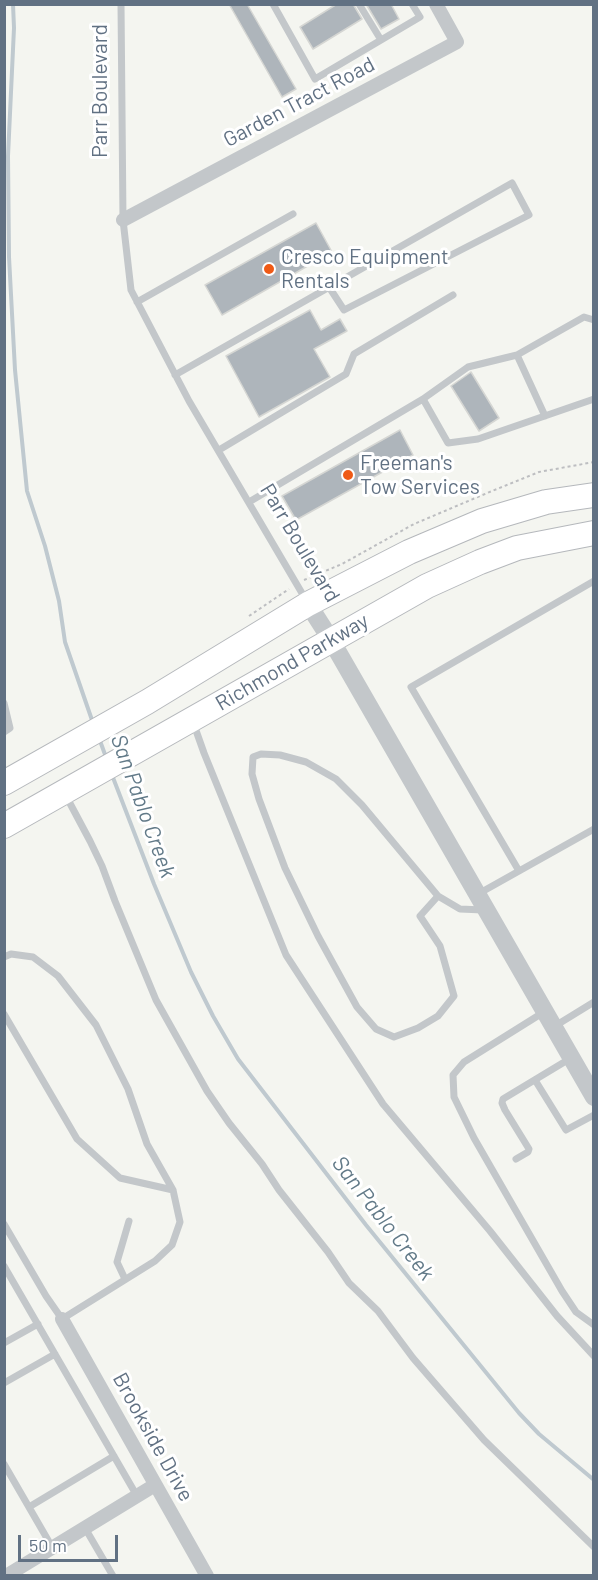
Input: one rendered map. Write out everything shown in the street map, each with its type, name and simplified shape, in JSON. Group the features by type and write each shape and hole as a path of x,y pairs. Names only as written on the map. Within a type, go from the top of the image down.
{"highway":[{"name":"Richmond Parkway","path":"4,783 147,702 308,604 409,552 482,521 546,502 594,495"},
{"name":"Richmond Parkway","path":"4,826 427,586 517,548 594,533"}],"street":[{"name":"Garden Tract Road","path":"123,220 457,42 436,4"},
{"name":"Parr Boulevard","path":"308,604 331,640 594,1097"},
{"name":"Brookside Drive","path":"62,1319 207,1575"},
{"path":"6,1575 155,1485"}],"lane":[{"name":"Parr Boulevard","path":"121,4 123,220 131,290 175,375 308,604"},
{"path":"273,4 315,79 420,17 412,4"},
{"path":"359,4 381,40"},
{"path":"175,375 329,287 512,183 529,215 344,310 329,287"},
{"path":"137,302 293,214"},
{"path":"219,450 346,374 354,354 453,295"},
{"path":"249,502 423,399 468,367 517,355 584,317 594,320"},
{"path":"517,355 545,416"},
{"path":"423,399 448,443 478,439 594,399"},
{"path":"519,871 411,687 594,581"},
{"path":"4,704 10,729 4,732"},
{"path":"192,719 286,955 383,1104 490,1230 557,1316 594,1356"},
{"path":"438,896 420,915 440,946 454,996 438,1016 418,1028 394,1036 376,1029 357,1007 318,936 285,868 262,808 252,774 253,757 261,754 280,755 306,762 336,779 362,805 438,896 460,909 482,902 519,871 594,829"},
{"path":"64,792 102,866 156,999 207,1091 229,1123 349,1283 378,1311 413,1358 484,1440 594,1547"},
{"path":"4,957 11,954 33,957 58,976 96,1025 128,1089 147,1144 173,1190 180,1222 172,1245 155,1261 62,1319 4,1224"},
{"path":"594,1002 549,1020 464,1062 453,1075 454,1096 474,1138 562,1291 576,1312 594,1325"},
{"path":"4,1014 77,1138 120,1178 173,1190"},
{"path":"516,1159 529,1149 505,1110 503,1099 571,1058"},
{"path":"535,1080 566,1130 594,1114"},
{"path":"125,1279 117,1262 129,1221"},
{"path":"4,1266 137,1496"},
{"path":"4,1343 38,1324"},
{"path":"4,1383 55,1354"},
{"path":"29,1507 114,1456"},
{"path":"4,1464 52,1547"},
{"path":"85,1528 112,1575"}],"building":[{"path":"229,4 247,4 296,89 282,97"},
{"path":"337,4 353,4 362,19 313,49 300,27"},
{"path":"366,4 391,4 399,19 381,29"},
{"name":"Cresco Equipment Rentals","path":"316,223 332,252 222,315 205,285"},
{"path":"310,310 321,330 340,319 347,331 314,349 330,377 259,417 226,356"},
{"path":"471,372 499,418 479,431 451,386"},
{"name":"Freeman's Tow Services","path":"400,430 413,455 296,520 282,496"}],"waterway":[{"name":"San Pablo Creek","path":"13,4 8,156 9,257 15,370 27,491 45,546 59,601 65,642 93,723"},
{"name":"San Pablo Creek","path":"99,738 107,760"},
{"name":"San Pablo Creek","path":"112,775 191,972 238,1059 366,1225 519,1413 539,1434 594,1480"}],"place":[{"name":"Cresco Equipment Rentals","path":"269,269"},
{"name":"Freeman's Tow Services","path":"348,475"}]}
